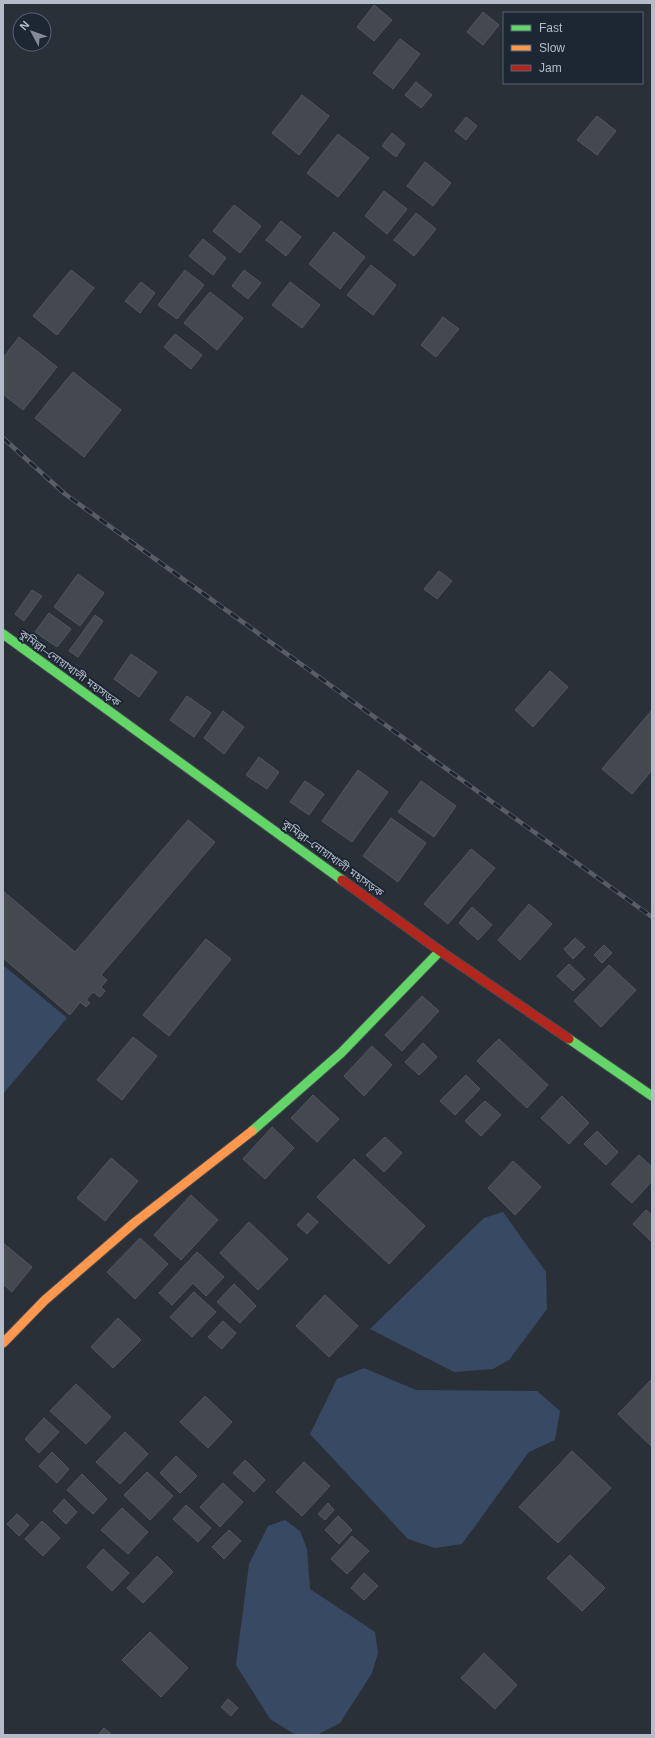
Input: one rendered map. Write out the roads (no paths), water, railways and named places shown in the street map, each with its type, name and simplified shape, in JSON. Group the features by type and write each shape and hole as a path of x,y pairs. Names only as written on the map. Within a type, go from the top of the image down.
{"main road":[{"name":"কুমিল্লা–নোয়াখালী মহাসড়ক","path":"3,634 440,951 652,1096"},
{"path":"3,1343 45,1300 134,1223 237,1145 342,1053 440,951"}],"water":[{"path":"3,965 67,1018 3,1094"},
{"path":"503,1212 546,1272 547,1309 509,1360 493,1369 454,1372 370,1329 484,1218"},
{"path":"364,1368 416,1390 537,1391 560,1411 555,1440 529,1452 462,1544 435,1548 408,1539 310,1434 337,1379"},
{"path":"285,1520 300,1531 307,1549 310,1589 375,1632 378,1653 372,1673 340,1723 317,1735 296,1735 270,1719 236,1665 249,1564 268,1526"}],"railway":[{"path":"3,438 65,494 652,917"}]}
